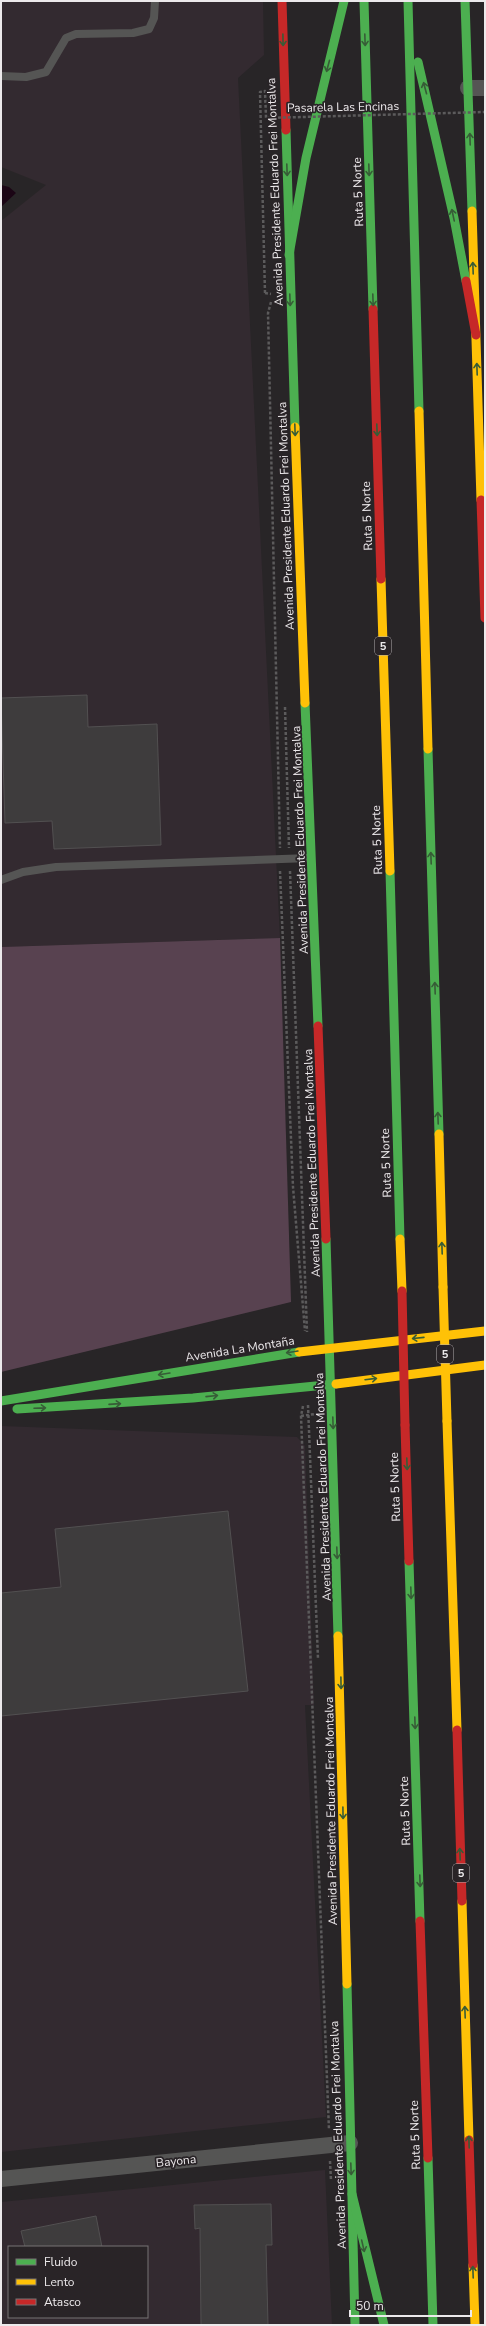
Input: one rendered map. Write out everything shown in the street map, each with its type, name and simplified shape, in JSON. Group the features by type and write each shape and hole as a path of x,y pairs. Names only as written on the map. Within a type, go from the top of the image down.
{"main road":[{"name":"Avenida Presidente Eduardo Frei Montalva","path":"282,1 289,255 332,1384 341,1672 355,2325"},
{"path":"289,255 306,158 344,1"},
{"name":"Ruta 5 Norte","path":"364,1 433,2325"},
{"name":"5","path":"408,1 443,1287 475,2325"},
{"path":"465,1 476,335 481,388 485,618"},
{"path":"408,28 432,119 476,335"},
{"name":"Avenida La Montaña","path":"1,1401 330,1346 485,1331"},
{"path":"1,1410 145,1402 332,1384 485,1365"},
{"path":"352,2194 384,2325"}],"street":[{"path":"468,88 485,88"},
{"name":"Bayona","path":"1,2179 350,2143"}],"lane":[{"path":"1,76 26,78 46,72 66,38 76,34 133,33 149,29 154,18 155,1"},
{"path":"1,880 23,872 56,866 312,858"}],"path":[{"path":"267,88 268,120"},
{"name":"Pasarela Las Encinas","path":"265,293 260,92 265,91 266,118 485,112"},
{"path":"272,286 268,313 280,859 292,1187 308,1350"},
{"path":"308,1386 301,1416 331,2184"}],"shaded area":[{"path":"1,1 263,1 264,55 238,78 280,938 1,947 1,221 46,185 1,167"},
{"path":"1,185 9,187 16,193 1,207"},
{"path":"280,938 291,1302 1,1372 1,947"},
{"path":"1,1426 297,1437 305,1446 314,1705 305,1705 326,2117 1,2152"},
{"path":"325,2170 332,2325 1,2325 1,2202"}],"building":[{"path":"87,695 88,727 157,724 161,845 54,849 52,821 5,823 1,698"},
{"path":"228,1511 248,1691 1,1716 1,1593 61,1587 55,1529"},
{"path":"271,2204 272,2245 266,2245 268,2325 201,2325 200,2228 195,2229 194,2205"},
{"path":"96,2216 102,2246 25,2246 21,2231"}],"traffic: fast":[{"path":"289,255 306,158 344,1"},
{"path":"364,1 373,309"},
{"path":"408,1 419,411"},
{"path":"465,1 472,211"},
{"path":"418,62 454,218 466,281"},
{"path":"286,130 295,427"},
{"path":"305,703 318,1026"},
{"path":"428,749 439,1134"},
{"path":"390,871 400,1239"},
{"path":"326,1239 338,1636"},
{"path":"1,1401 299,1352"},
{"path":"17,1409 193,1398 336,1384"},
{"path":"409,1561 420,1921"},
{"path":"347,1984 355,2325"},
{"path":"428,2158 433,2325"},
{"path":"352,2194 384,2325"}],"traffic: slow":[{"path":"472,211 481,500"},
{"path":"419,411 428,749"},
{"path":"295,427 305,703"},
{"path":"381,579 390,871"},
{"path":"439,1134 443,1287"},
{"path":"400,1239 402,1291"},
{"path":"443,1287 447,1421"},
{"path":"299,1352 485,1331"},
{"path":"336,1384 485,1365"},
{"path":"447,1421 457,1730"},
{"path":"338,1636 347,1984"},
{"path":"462,1901 469,2140"},
{"path":"473,2265 475,2325"}],"traffic: jam":[{"path":"282,1 286,130"},
{"path":"466,281 476,335"},
{"path":"373,309 381,579"},
{"path":"481,500 485,618"},
{"path":"318,1026 326,1239"},
{"path":"402,1291 405,1425"},
{"path":"405,1425 409,1561"},
{"path":"457,1730 462,1901"},
{"path":"420,1921 428,2158"},
{"path":"469,2140 473,2265"}]}
